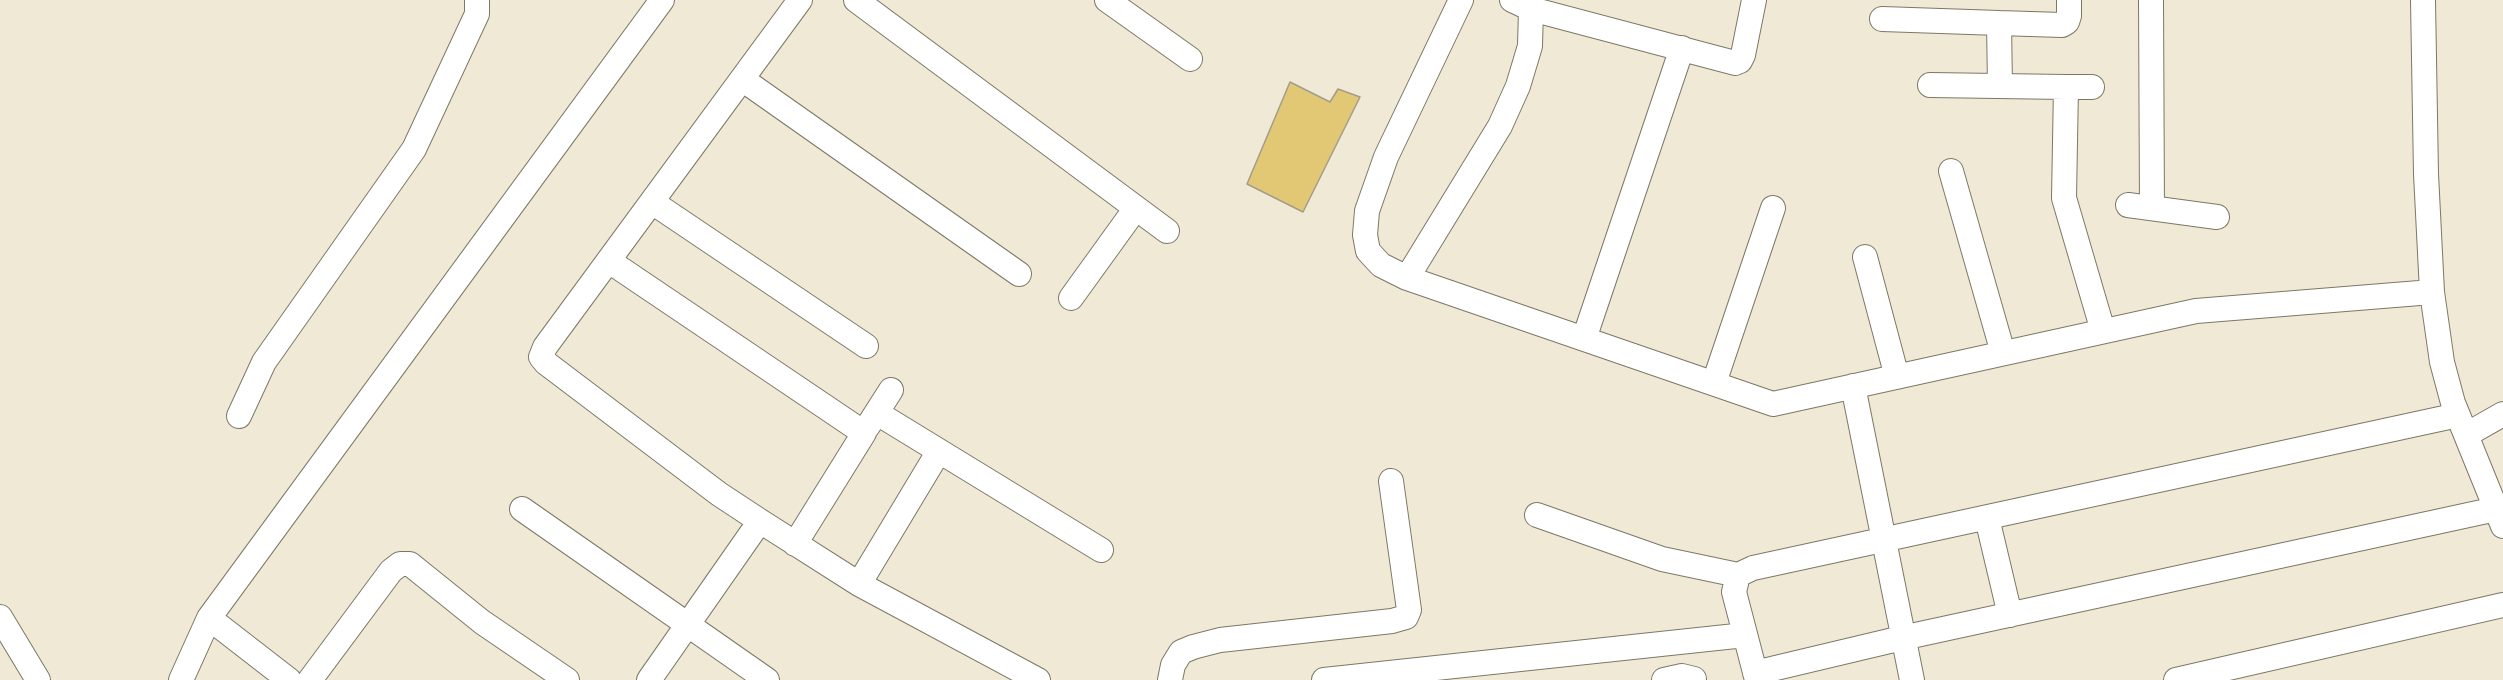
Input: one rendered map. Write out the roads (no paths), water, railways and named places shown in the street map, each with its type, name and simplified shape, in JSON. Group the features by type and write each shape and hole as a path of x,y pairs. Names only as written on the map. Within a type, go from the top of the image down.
{"street":[{"path":"239,416 264,362 414,149 477,14 477,0"},
{"path":"181,680 209,618 662,0"},
{"path":"800,0 545,347 541,357 718,494 859,584 1038,680"},
{"path":"856,0 1167,231"},
{"path":"1107,0 1190,58"},
{"path":"1461,0 1386,157 1367,211 1365,235 1368,251 1381,265 1407,278 1773,404 2196,311 2432,292"},
{"path":"1407,278 1500,126 1518,86 1530,46 1522,4 1735,63 1740,61 1754,0"},
{"path":"1882,19 1941,11 1999,23 2062,26 2067,22 2069,16 2069,0"},
{"path":"2151,0 2152,208"},
{"path":"1738,575 1734,592 1756,676 1902,638 2500,517 2462,425 2442,362 2432,292 2426,174 2423,0"},
{"path":"1999,23 2000,86"},
{"path":"1584,339 1682,48"},
{"path":"742,79 1019,274"},
{"path":"1930,85 2092,87"},
{"path":"2066,87 2064,198 2103,331"},
{"path":"1951,171 2003,353"},
{"path":"652,202 866,346"},
{"path":"2128,205 2217,217"},
{"path":"1071,298 1136,208"},
{"path":"1714,383 1773,208"},
{"path":"1865,257 1897,377"},
{"path":"609,261 864,433"},
{"path":"1853,386 1912,680"},
{"path":"795,544 891,390"},
{"path":"877,413 1101,550"},
{"path":"1536,515 1662,559 1738,575 1754,568 1987,518 2462,425 2503,414"},
{"path":"859,584 939,451"},
{"path":"1170,680 1173,665 1181,652 1193,647 1220,640 1392,621 1406,617 1409,610 1391,482"},
{"path":"522,509 767,680"},
{"path":"1987,518 2010,615"},
{"path":"649,680 760,521"},
{"path":"310,680 391,571 400,564 410,564 482,622 567,680"},
{"path":"2176,680 2503,606"},
{"path":"0,618 38,680"},
{"path":"209,618 289,680"},
{"path":"1324,680 1745,635"},
{"path":"1664,680 1682,676 1694,679"}]}
